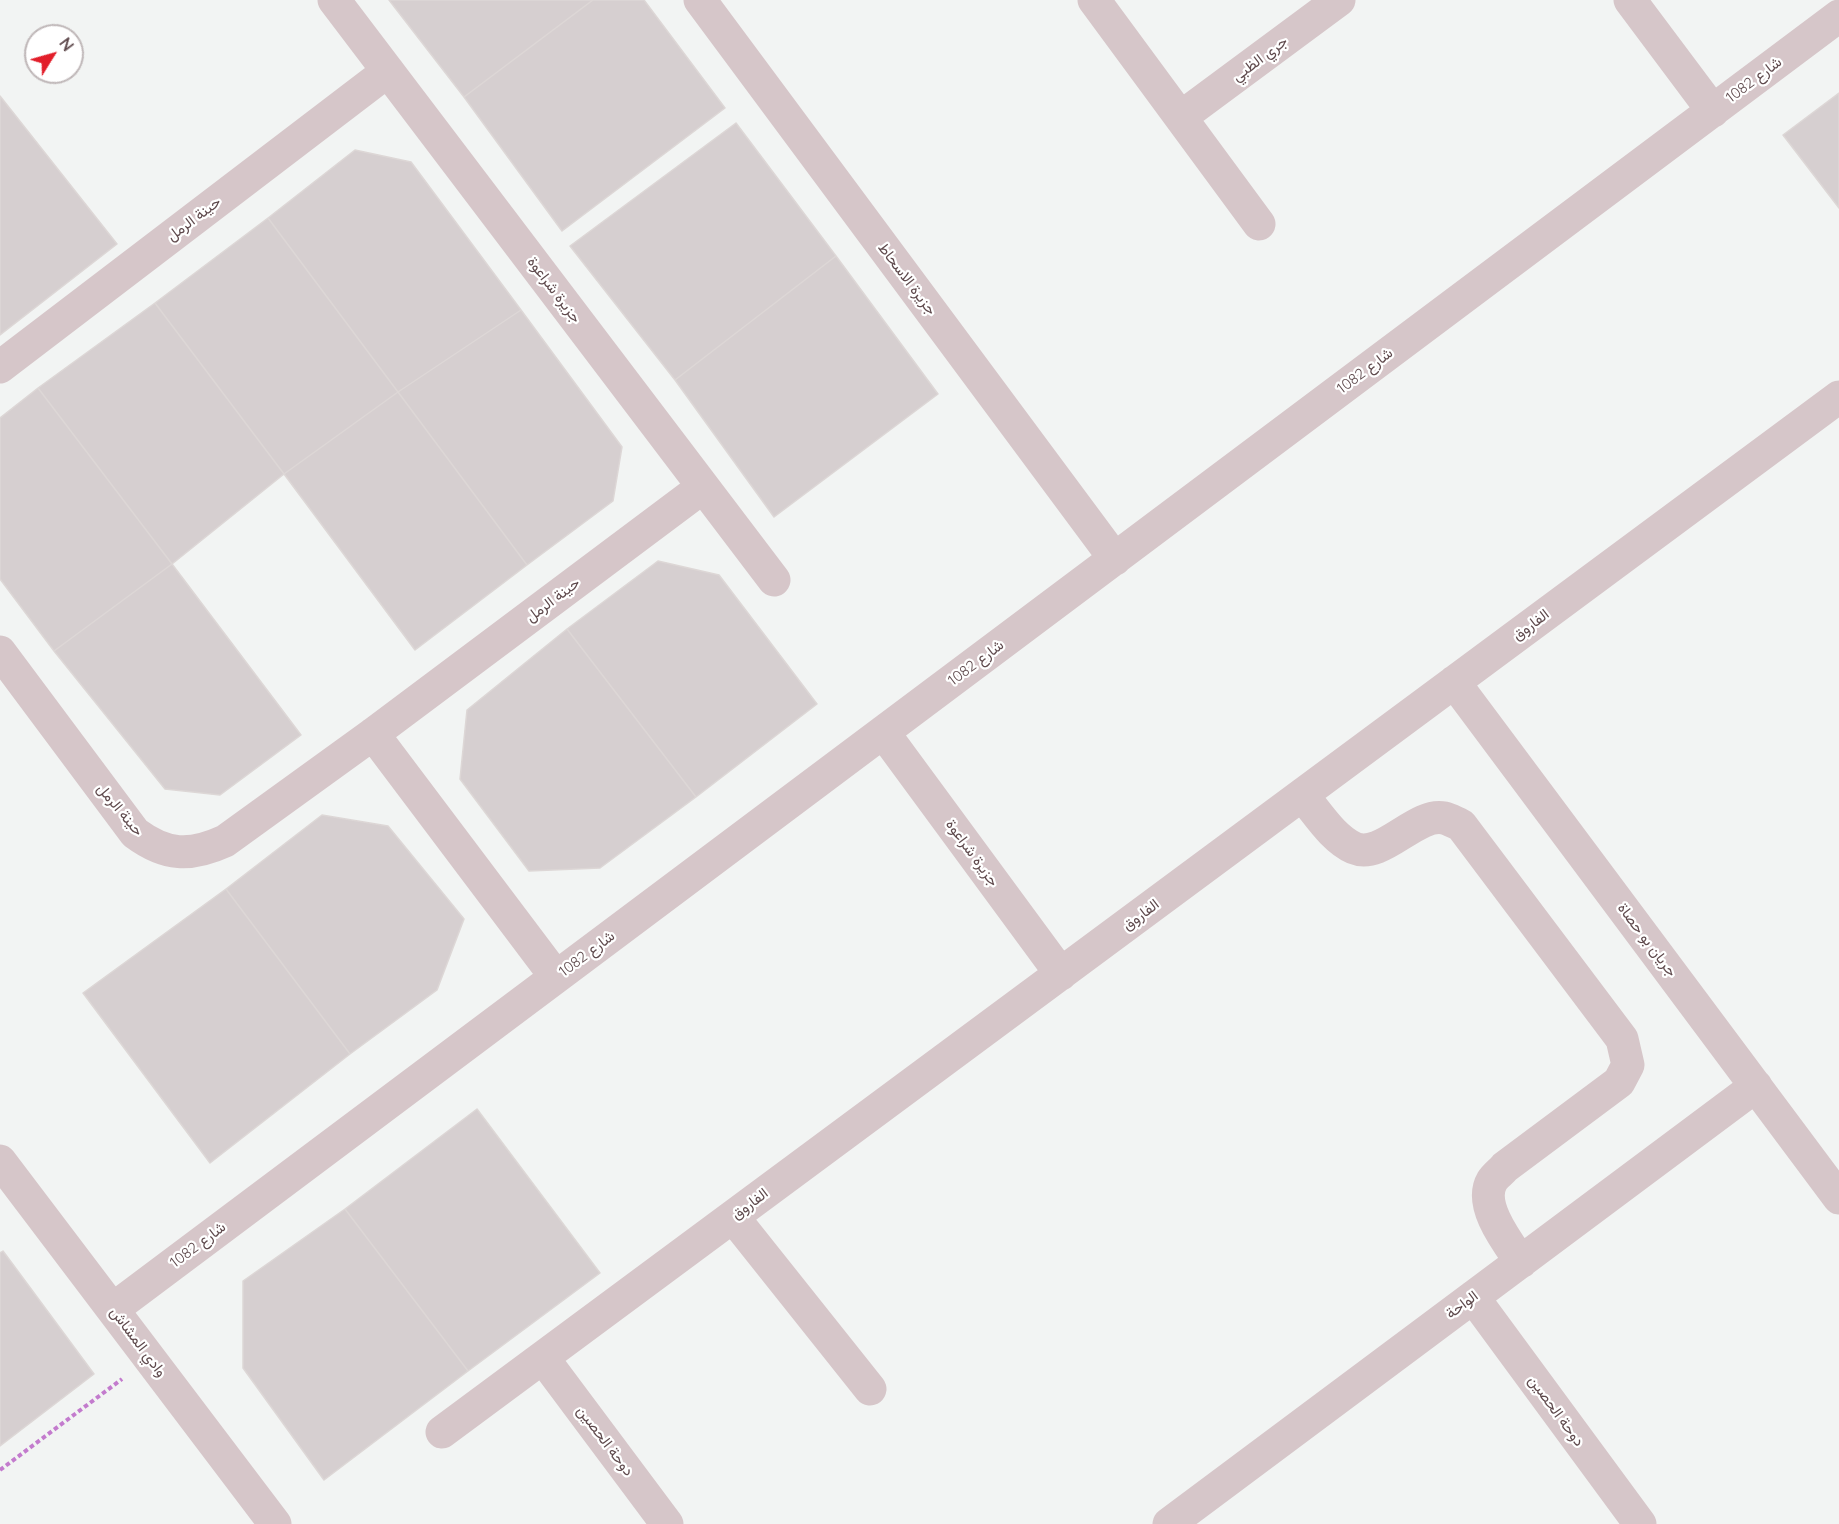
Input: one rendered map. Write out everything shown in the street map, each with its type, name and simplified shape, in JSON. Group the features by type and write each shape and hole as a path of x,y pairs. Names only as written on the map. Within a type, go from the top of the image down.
{"street":[{"name":"جزيرة شراعوة","path":"334,0 774,580"},
{"name":"جزيرة الاسحاط","path":"699,0 1115,559"},
{"path":"1094,0 1259,224"},
{"name":"جري الظبي","path":"1181,117 1339,0"},
{"path":"1630,0 1713,111"},
{"name":"شارع 1082","path":"113,1308 1839,16"},
{"name":"حينة الرمل","path":"0,367 388,70"},
{"name":"الفاروق","path":"442,1432 1839,397"},
{"name":"حينة الرمل","path":"0,652 135,833 150,844 171,851 189,852 208,849 225,841 373,734 703,487"},
{"name":"جريان بو حصاة","path":"1454,682 1839,1198"},
{"name":"جزيرة شراعوة","path":"883,732 1061,974"},
{"path":"373,734 556,976"},
{"path":"1302,795 1336,835 1355,849 1377,848 1426,820 1443,817 1461,825 1622,1039 1628,1065 1619,1083 1505,1167 1491,1182 1488,1199 1498,1229 1521,1262"},
{"name":"الواحة","path":"1169,1524 1755,1086"},
{"name":"وادي المشاش","path":"0,1161 276,1524"},
{"path":"733,1217 870,1389"},
{"name":"دوحة الحصين","path":"1473,1297 1640,1524"},
{"name":"دوحة الحصين","path":"543,1358 667,1524"}],"path":[{"path":"0,1470 151,1358"}],"building":[{"path":"389,0 593,0 464,97"},
{"path":"593,0 644,0 725,108 562,231 464,97"},
{"path":"1839,93 1839,208 1783,135"},
{"path":"0,96 117,244 0,335"},
{"path":"736,123 836,256 675,380 570,246"},
{"path":"355,150 411,162 521,310 398,392 268,218"},
{"path":"268,218 398,392 284,474 155,303"},
{"path":"836,256 938,394 774,517 675,380"},
{"path":"155,303 284,474 172,564 38,388"},
{"path":"521,310 622,447 613,501 527,565 398,392"},
{"path":"38,388 172,564 54,651 0,579 0,418"},
{"path":"398,392 527,565 415,650 284,474"},
{"path":"658,561 719,575 817,704 696,797 567,629"},
{"path":"172,564 301,735 220,795 165,789 54,651"},
{"path":"567,629 696,797 600,868 529,871 460,779 467,710"},
{"path":"322,815 388,826 464,919 437,990 350,1054 226,889"},
{"path":"226,889 350,1054 210,1163 83,993"},
{"path":"477,1109 600,1273 468,1371 345,1209"},
{"path":"345,1209 468,1371 324,1480 243,1368 243,1281"},
{"path":"3,1251 94,1374 0,1446 0,1253"}]}
